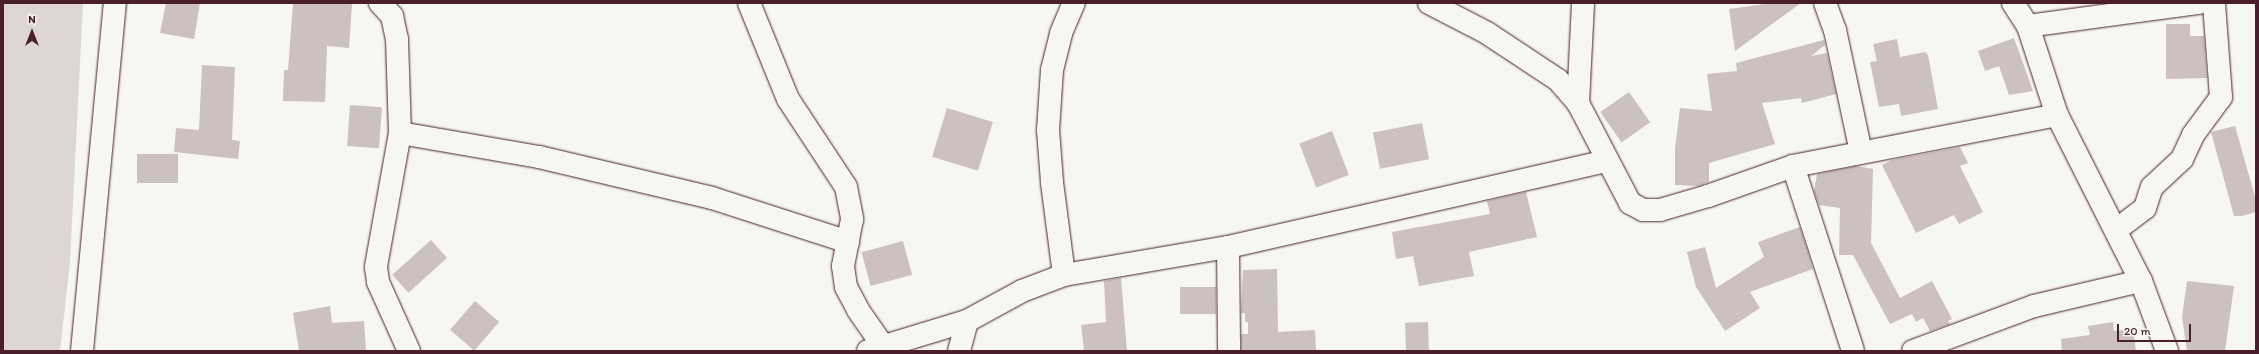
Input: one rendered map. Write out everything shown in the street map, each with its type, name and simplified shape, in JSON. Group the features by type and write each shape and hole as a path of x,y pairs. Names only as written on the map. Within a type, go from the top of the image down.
{"street":[{"path":"82,351 115,3"},
{"path":"749,3 788,99 846,186 852,219 843,266 846,287 876,349 967,321 1022,291 1064,275 1228,247 1607,161"},
{"path":"1064,275 1052,182 1048,130 1052,70 1061,33 1074,3"},
{"path":"1429,3 1535,62 1558,80 1578,103 1630,203 1643,210 1660,210 1708,196 1793,166 2057,115"},
{"path":"1578,103 1583,3"},
{"path":"1825,3 1835,30 1861,152"},
{"path":"2014,3 2028,26 2057,115 2141,280 2168,351"},
{"path":"2028,26 2199,3"},
{"path":"2116,230 2145,208 2152,187 2182,159 2193,135 2221,97 2214,3"},
{"path":"388,7 397,39 400,133 376,267 378,282 409,351"},
{"path":"400,133 539,157 712,198 848,242"},
{"path":"1793,166 1853,351"},
{"path":"1228,247 1229,351"},
{"path":"1913,351 2034,306 2141,280"},
{"path":"959,351 967,321"}],"shaded area":[{"path":"3,3 83,3 70,262 60,351 3,351"}],"building":[{"path":"166,3 200,3 194,39 160,33"},
{"path":"293,3 352,4 349,48 327,46 325,102 283,101 284,70 288,70"},
{"path":"1772,3 1801,3 1735,51 1729,9"},
{"path":"2166,24 2190,24 2190,36 2204,36 2207,78 2166,79"},
{"path":"2014,38 2033,91 2009,95 1999,66 1985,71 1978,51"},
{"path":"1897,39 1900,57 1925,52 1928,55 1938,109 1901,116 1899,104 1879,107 1870,62 1877,61 1873,44"},
{"path":"1824,40 1825,45 1811,56 1827,53 1836,94 1802,103 1801,98 1762,103 1775,144 1709,163 1709,182 1699,186 1675,185 1675,148 1680,108 1712,111 1707,74 1737,71 1736,63"},
{"path":"202,65 235,67 232,140 240,141 238,159 174,152 176,128 199,130"},
{"path":"1629,92 1650,122 1622,142 1600,112"},
{"path":"350,105 382,107 379,148 347,146"},
{"path":"947,108 993,122 978,171 932,157"},
{"path":"1422,123 1429,159 1380,169 1373,133"},
{"path":"2235,126 2256,200 2256,212 2242,216 2234,216 2211,132"},
{"path":"1332,131 1349,175 1316,187 1299,144"},
{"path":"1960,147 1968,163 1960,166 1983,212 1959,224 1954,215 1916,233 1882,165 1892,160"},
{"path":"137,154 178,154 178,183 137,183"},
{"path":"1856,166 1873,169 1871,243 1900,298 1932,281 1952,319 1948,321 1950,324 1930,331 1923,318 1916,322 1912,314 1890,324 1853,255 1839,255 1840,208 1819,205 1814,191 1817,174"},
{"path":"1526,192 1537,237 1469,252 1474,276 1419,286 1413,256 1396,259 1392,232 1490,214 1487,201"},
{"path":"1800,227 1813,269 1750,292 1760,308 1725,331 1696,287 1687,252 1705,247 1716,288 1764,257 1758,242"},
{"path":"431,240 447,258 408,293 392,275"},
{"path":"903,241 912,275 871,286 861,252"},
{"path":"1277,269 1278,332 1315,330 1316,351 1241,351 1241,334 1248,334 1248,322 1245,322 1245,313 1241,313 1243,270"},
{"path":"1121,278 1127,351 1084,350 1081,325 1106,322 1104,281"},
{"path":"2187,281 2234,286 2225,351 2187,351 2182,317"},
{"path":"1180,287 1216,287 1216,314 1180,314"},
{"path":"475,301 499,322 474,351 450,330"},
{"path":"330,306 332,323 364,321 366,351 299,351 293,313"},
{"path":"1428,322 1429,351 1406,351 1405,323"},
{"path":"2113,322 2114,331 2133,329 2136,351 2062,351 2061,339 2090,335 2088,326"}]}
